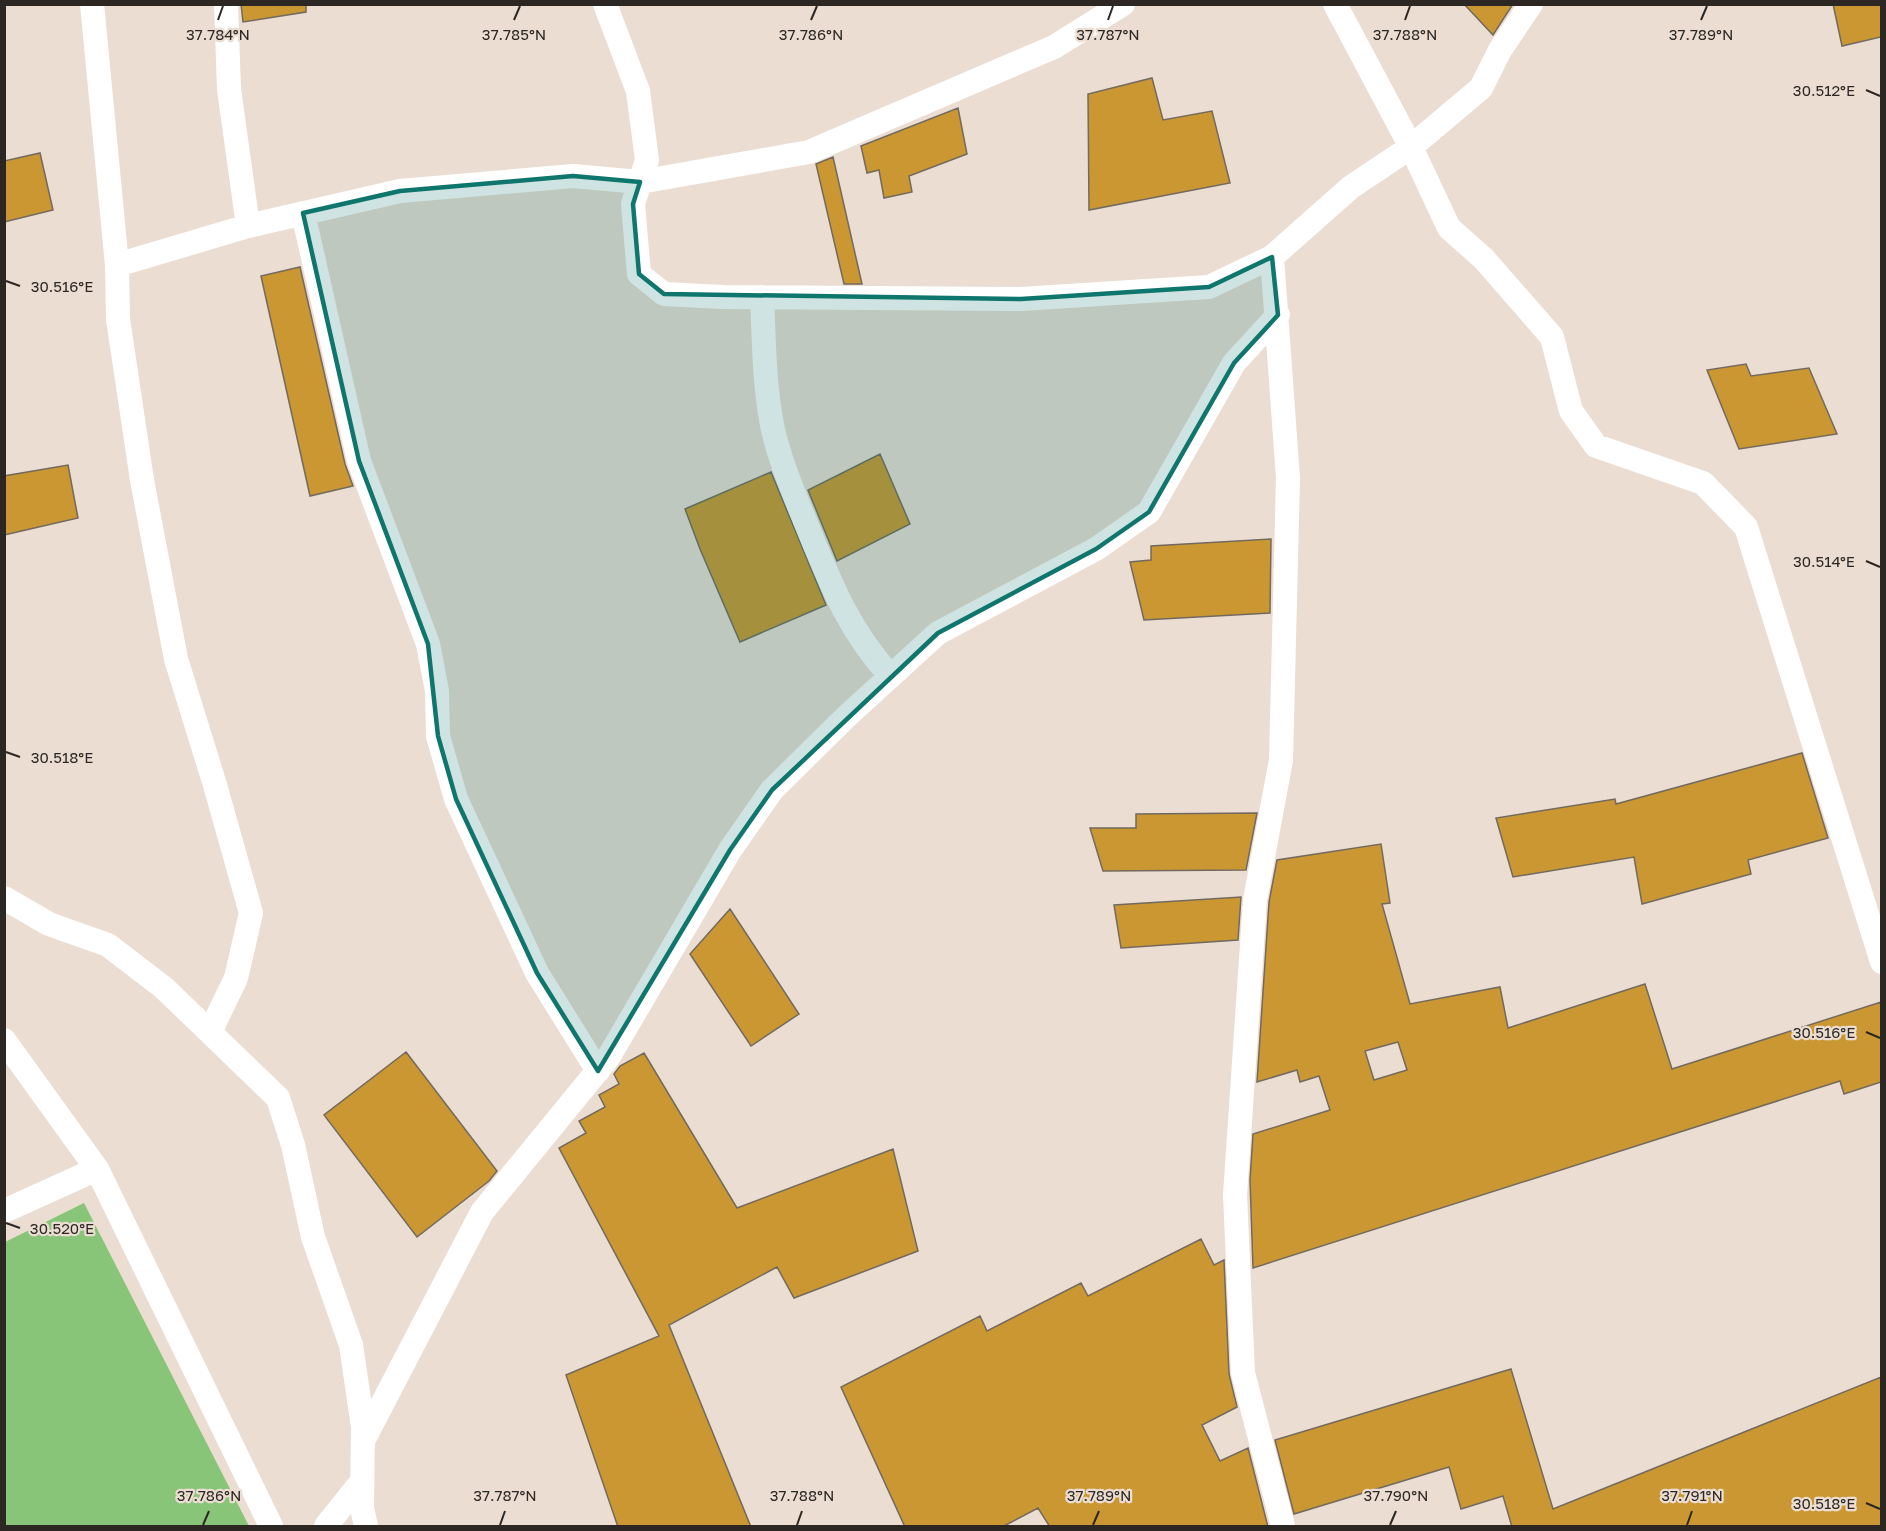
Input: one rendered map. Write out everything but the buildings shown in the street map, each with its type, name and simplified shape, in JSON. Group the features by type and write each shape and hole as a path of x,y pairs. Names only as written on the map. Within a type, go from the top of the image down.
{"street":[{"path":"92,4 117,265 118,319 140,468 176,659 251,913 236,978 210,1032"},
{"path":"226,4 229,89 248,226"},
{"path":"605,4 638,91 647,160 633,204 639,274 664,294 1021,299 1209,287 1272,257 1352,188 1412,147 1481,88 1500,50 1531,4"},
{"path":"117,265 248,226 399,191 573,176 640,182 809,152 1054,47 1123,4"},
{"path":"1335,4 1412,147 1449,228 1484,259 1552,337 1571,411 1596,446 1703,483 1746,527 1881,962"},
{"path":"303,213 359,461 428,644 436,691 438,736 456,799 537,973 598,1071"},
{"path":"1272,257 1288,478 1281,760 1255,900 1235,1195 1243,1373 1283,1527"},
{"path":"762,297 768,400 781,460 829,580 851,625 875,660 891,676"},
{"path":"363,1441 482,1212 608,1058 730,850 772,790 938,633 1096,549 1149,512 1234,363 1278,315"},
{"path":"4,898 49,924 108,945 164,988 278,1098 293,1145 313,1237 351,1345 363,1427 362,1508 366,1527"},
{"path":"4,1040 97,1168 271,1527"},
{"path":"4,1211 97,1168"},
{"path":"326,1527 362,1481"}],"highlighted area":[{"path":"573,176 640,182 633,204 639,274 664,294 1021,299 1209,287 1272,257 1278,315 1234,363 1149,512 1096,549 938,633 772,790 730,850 598,1071 537,973 456,799 438,736 428,644 359,461 303,213 400,191"}],"green space":[{"path":"84,1203 249,1526 5,1526 5,1242"}]}
